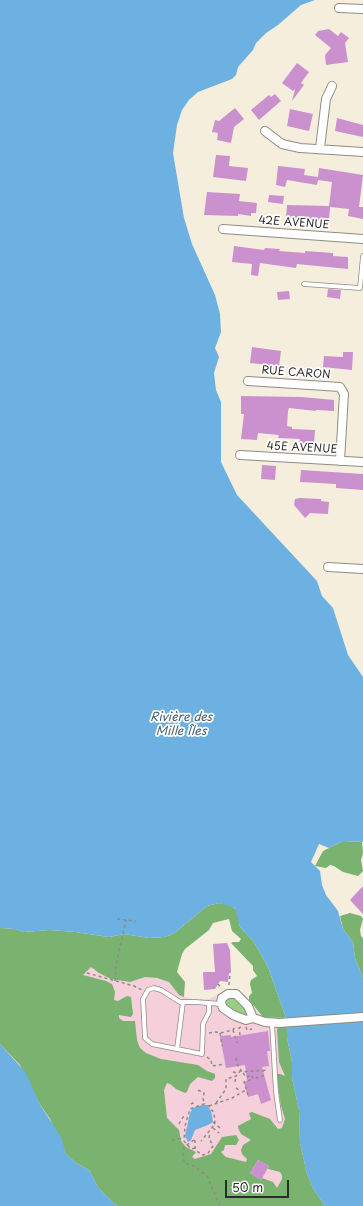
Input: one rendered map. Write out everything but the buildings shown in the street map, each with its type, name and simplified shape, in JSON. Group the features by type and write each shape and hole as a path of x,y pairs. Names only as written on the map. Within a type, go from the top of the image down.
{"street":[{"path":"339,8 363,9"},
{"path":"320,148 326,99 332,86"},
{"path":"265,131 282,144 300,148 320,148 363,152"},
{"name":"42E AVENUE","path":"223,229 363,239"},
{"name":"RUE CARON","path":"248,381 340,387 344,394 340,461"},
{"name":"45E AVENUE","path":"240,455 363,462"},
{"path":"328,567 363,569"},
{"path":"253,1018 248,1006 236,994 226,995 222,998 221,1004 225,1010 246,1020 253,1018 272,1023 284,1023 363,1017"}],"lane":[{"path":"304,284 360,288 363,256"},
{"path":"209,1003 209,1012 203,1024 202,1054 152,1044 146,1038 143,999 145,992 151,988 157,988 183,1002 209,1003 221,1004"},
{"path":"177,1049 183,1002"},
{"path":"272,1023 276,1092 280,1120"}],"path":[{"path":"117,919 136,921"},
{"path":"115,981 116,965 126,920"},
{"path":"87,973 134,986 145,992"},
{"path":"229,989 230,973"},
{"path":"218,984 224,991"},
{"path":"235,1026 233,1030 237,1043"},
{"path":"240,1036 239,1028 246,1026"},
{"path":"252,1027 252,1034"},
{"path":"210,1033 220,1033 233,1030"},
{"path":"220,1033 222,1046"},
{"path":"202,1054 211,1060 212,1066 225,1064"},
{"path":"236,1058 237,1064 246,1078 252,1075 253,1080"},
{"path":"216,1103 226,1089 226,1079 236,1076 242,1071 269,1070"},
{"path":"248,1095 244,1082 263,1076 263,1071"},
{"path":"233,1072 238,1074"},
{"path":"235,1082 236,1076"},
{"path":"236,1088 241,1091"},
{"path":"198,1090 204,1093 207,1092"},
{"path":"209,1106 236,1097 241,1091 246,1090"},
{"path":"204,1093 203,1099 205,1104"},
{"path":"191,1104 193,1103 195,1106"},
{"path":"204,1142 202,1140 215,1124 214,1113 209,1106 205,1104 195,1106 187,1117 184,1138 186,1144 203,1154 210,1151 212,1146 209,1138 210,1132"},
{"path":"179,1124 183,1117 187,1117"},
{"path":"213,1122 220,1128"},
{"path":"213,1128 219,1133"},
{"path":"172,1140 184,1138"},
{"path":"186,1144 190,1144 194,1140 195,1148"},
{"path":"186,1144 182,1153 184,1162 194,1166 207,1176 220,1206"}],"shaded area":[{"path":"0,928 89,962 93,969 111,978 130,982 145,977 162,979 169,982 179,995 192,999 209,999 227,990 235,990 246,997 260,1015 286,1018 314,1190 325,1206 117,1206 99,1189 89,1170 0,1044"}],"green space":[{"path":"343,841 362,842 363,853 361,860 363,871 358,876 343,872 330,865 326,868 315,866 323,851"},
{"path":"219,903 230,905 237,910 240,927 254,942 268,967 286,1018 263,1017 249,1000 249,996 252,993 250,984 251,980 257,976 253,970 253,966 231,943 239,942 241,939 232,931 229,919 213,923 209,930 185,949 182,954 177,972 185,982 184,997 179,995 169,982 157,978 145,977 130,982 111,979 91,967 83,975 112,984 115,992 114,1000 118,1001 127,996 131,997 133,1014 131,1017 119,1015 119,1018 123,1021 135,1021 137,1040 140,1048 146,1053 161,1059 198,1065 215,1074 215,1078 212,1081 198,1077 190,1084 187,1092 185,1093 167,1083 164,1090 167,1118 179,1130 181,1141 186,1147 196,1152 192,1157 195,1159 211,1154 222,1137 236,1135 239,1140 236,1145 225,1145 224,1150 221,1152 226,1157 246,1162 247,1159 242,1154 241,1150 243,1145 251,1140 241,1134 238,1126 251,1119 249,1113 252,1112 270,1119 278,1129 282,1128 285,1119 281,1106 277,1074 285,1076 279,1062 277,1029 280,1026 287,1026 287,1038 292,1062 292,1078 299,1110 300,1143 307,1174 314,1190 325,1206 117,1206 99,1189 89,1170 76,1163 66,1154 50,1119 39,1103 20,1065 0,1044 0,928 15,929 24,932 50,930 75,932 109,937 124,934 149,938 164,937 177,931 207,906","holes":["258,1160 269,1166 268,1169 280,1172 282,1175 282,1179 277,1188 273,1182 262,1178 261,1180 250,1173"]},
{"path":"350,913 361,916 363,919 360,930 363,938 363,978 355,958 353,942 343,929 340,916"},
{"path":"229,997 237,999 246,1009 248,1015 238,1014 228,1007 225,1002"}],"water":[{"name":"Rivière des Mille Îles","path":"0,0 315,0 301,5 278,25 266,33 256,43 253,50 238,67 236,75 232,79 198,92 189,100 182,110 177,125 173,153 184,218 192,244 215,295 220,314 221,332 215,348 219,357 214,373 216,390 221,402 221,462 237,495 317,581 322,596 333,608 348,655 363,677 363,842 343,841 329,848 319,844 311,862 320,871 322,885 326,895 338,911 343,929 353,942 355,958 363,978 363,1206 325,1206 314,1190 307,1174 300,1143 299,1110 292,1078 292,1062 287,1038 286,1018 268,967 254,942 240,927 235,908 219,903 207,906 177,931 164,937 149,938 124,934 109,937 75,932 50,930 24,932 15,929 0,928"},
{"path":"0,1044 26,1073 39,1103 61,1137 66,1154 76,1163 89,1170 99,1189 117,1206 0,1206"},
{"path":"207,1105 211,1111 213,1122 195,1130 191,1140 188,1142 185,1136 190,1113 193,1108"}]}
